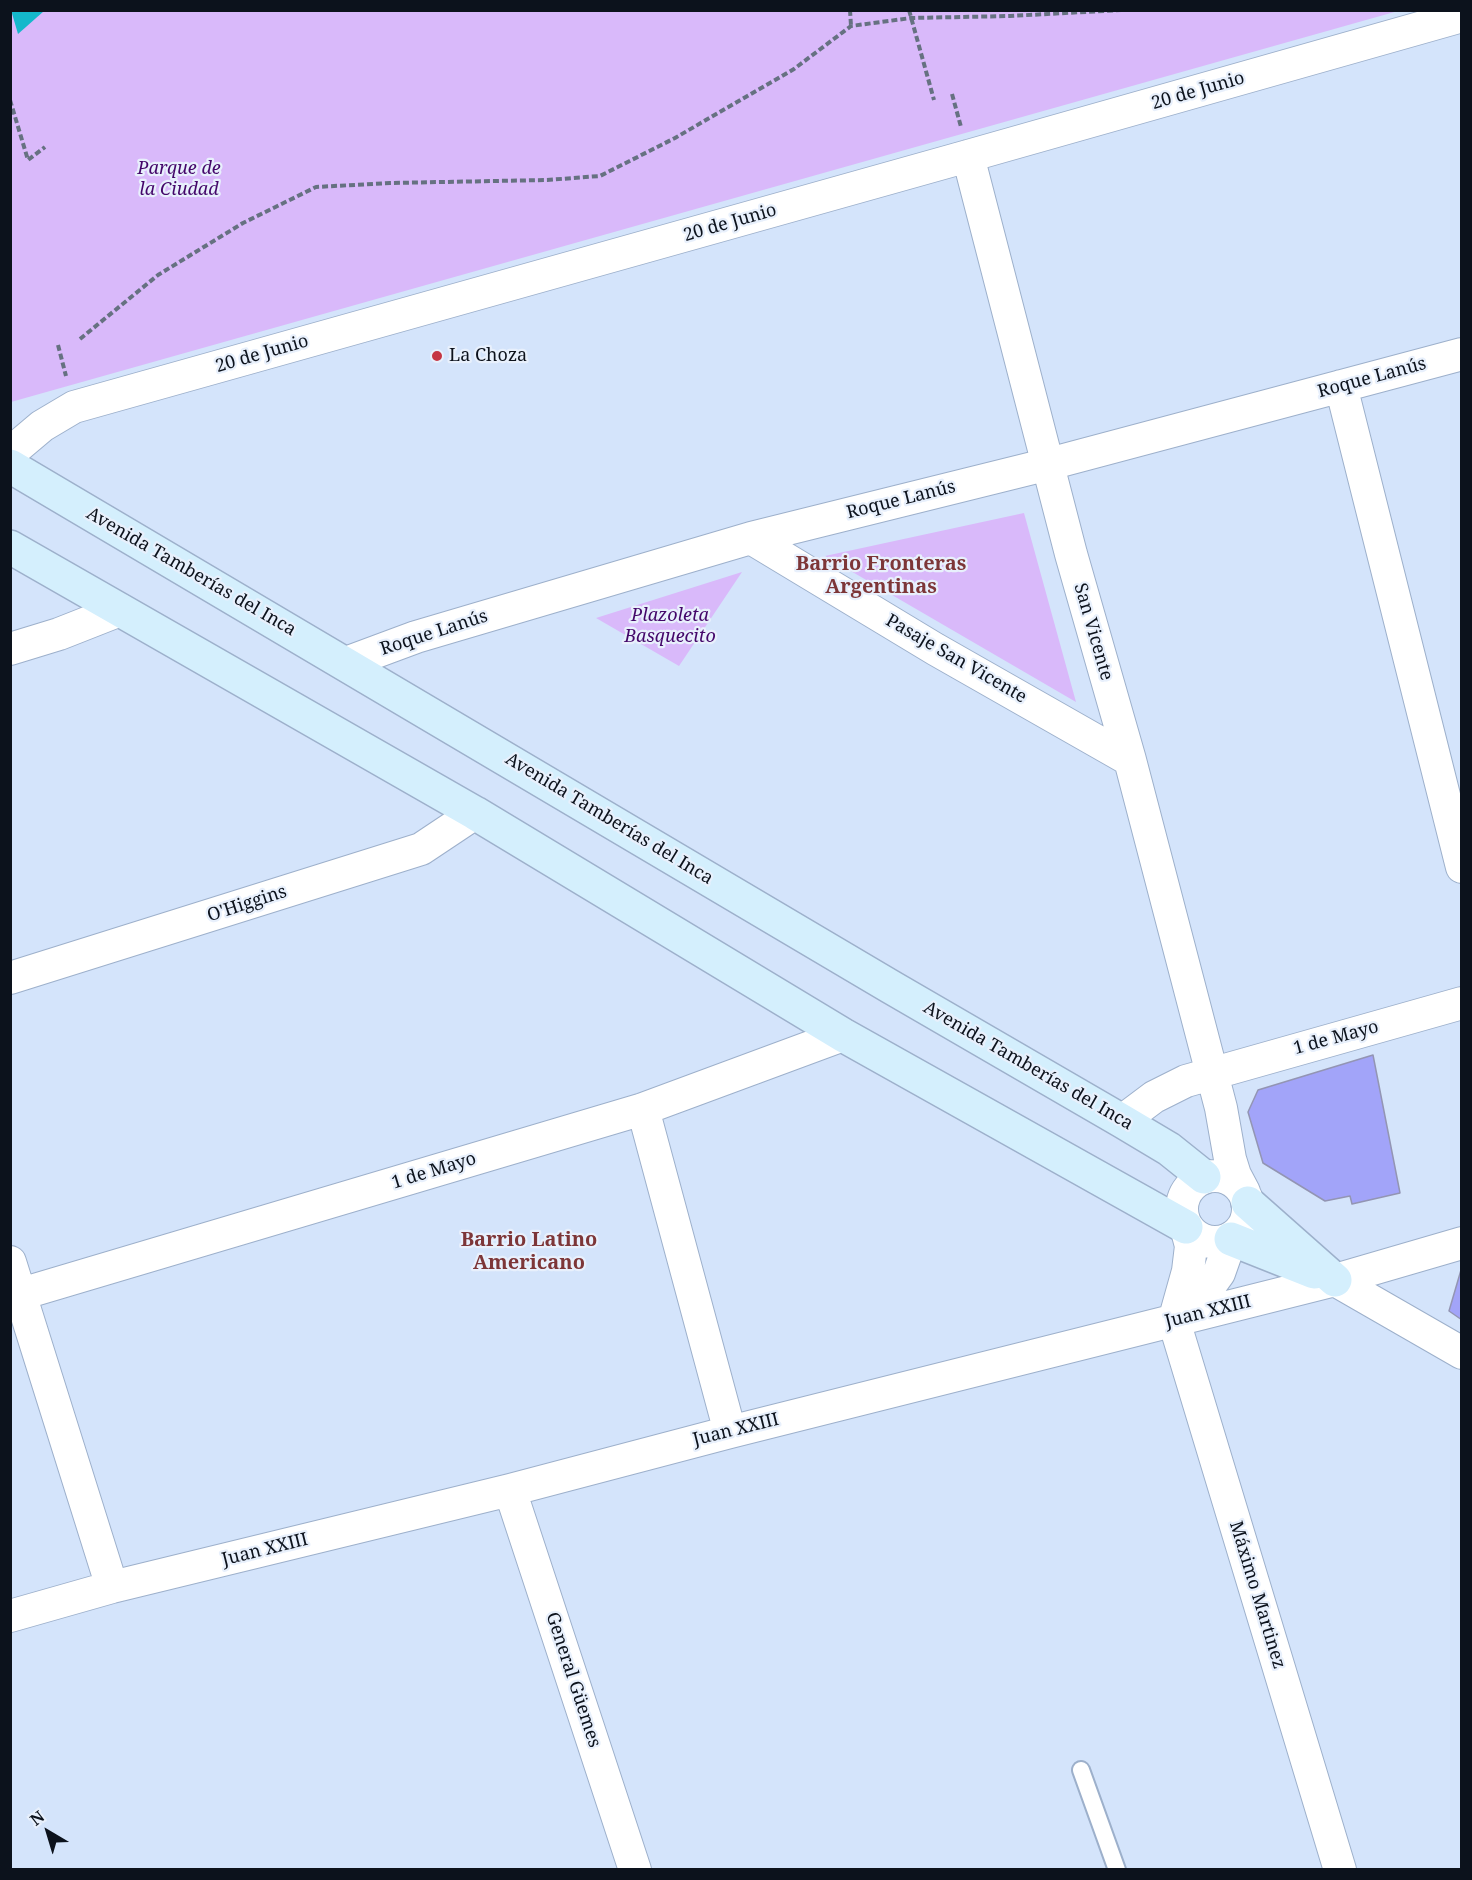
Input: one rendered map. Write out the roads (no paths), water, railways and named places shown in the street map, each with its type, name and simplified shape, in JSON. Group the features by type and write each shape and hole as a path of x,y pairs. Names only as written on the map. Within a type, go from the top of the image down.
{"street":[{"name":"20 de Junio","path":"10,453 42,426 74,407 1461,16"},
{"name":"San Vicente","path":"968,156 1071,555 1130,760 1221,1108 1230,1159 1246,1197"},
{"name":"Roque Lanús","path":"346,663 416,637 751,538 1049,464 1461,354"},
{"path":"1341,386 1461,867"},
{"name":"Avenida Tamberías del Inca","path":"10,466 1122,1121 1169,1149 1204,1177"},
{"name":"Pasaje San Vicente","path":"751,538 935,649 1130,760"},
{"path":"10,548 475,813 843,1035 1186,1227 1201,1240 1211,1243 1231,1239 1335,1280 1461,1353"},
{"path":"10,649 59,634 120,610"},
{"name":"O'Higgins","path":"10,978 420,849 475,813"},
{"name":"1 de Mayo","path":"1122,1121 1154,1096 1185,1081 1461,1003"},
{"name":"1 de Mayo","path":"21,1293 643,1109 843,1035"},
{"path":"1204,1177 1221,1108"},
{"path":"643,1109 730,1432"},
{"path":"1174,1321 1188,1271 1191,1246 1181,1208 1183,1198 1188,1188 1204,1177 1215,1175 1237,1184 1246,1197 1335,1280"},
{"path":"1174,1321 1201,1298 1219,1273 1231,1239 1245,1223 1248,1213 1246,1197"},
{"name":"Juan XXIII","path":"10,1616 112,1587 510,1490 730,1432 1335,1280 1461,1243"},
{"path":"10,1262 112,1587"},
{"name":"Máximo Martinez","path":"1174,1321 1340,1869"},
{"name":"General Güemes","path":"510,1490 635,1869"}],"lane":[{"path":"1081,1770 1117,1869"}],"water":[{"path":"11,10 44,10 44,11 18,34"}],"place":[{"name":"La Choza","path":"437,356"}],"district":[{"name":"Barrio Fronteras Argentinas","path":"881,576"},
{"name":"Barrio Latino Americano","path":"529,1252"}],"park label":[{"name":"Parque de la Ciudad","path":"179,180"},
{"name":"Plazoleta Basquecito","path":"670,626"}]}
